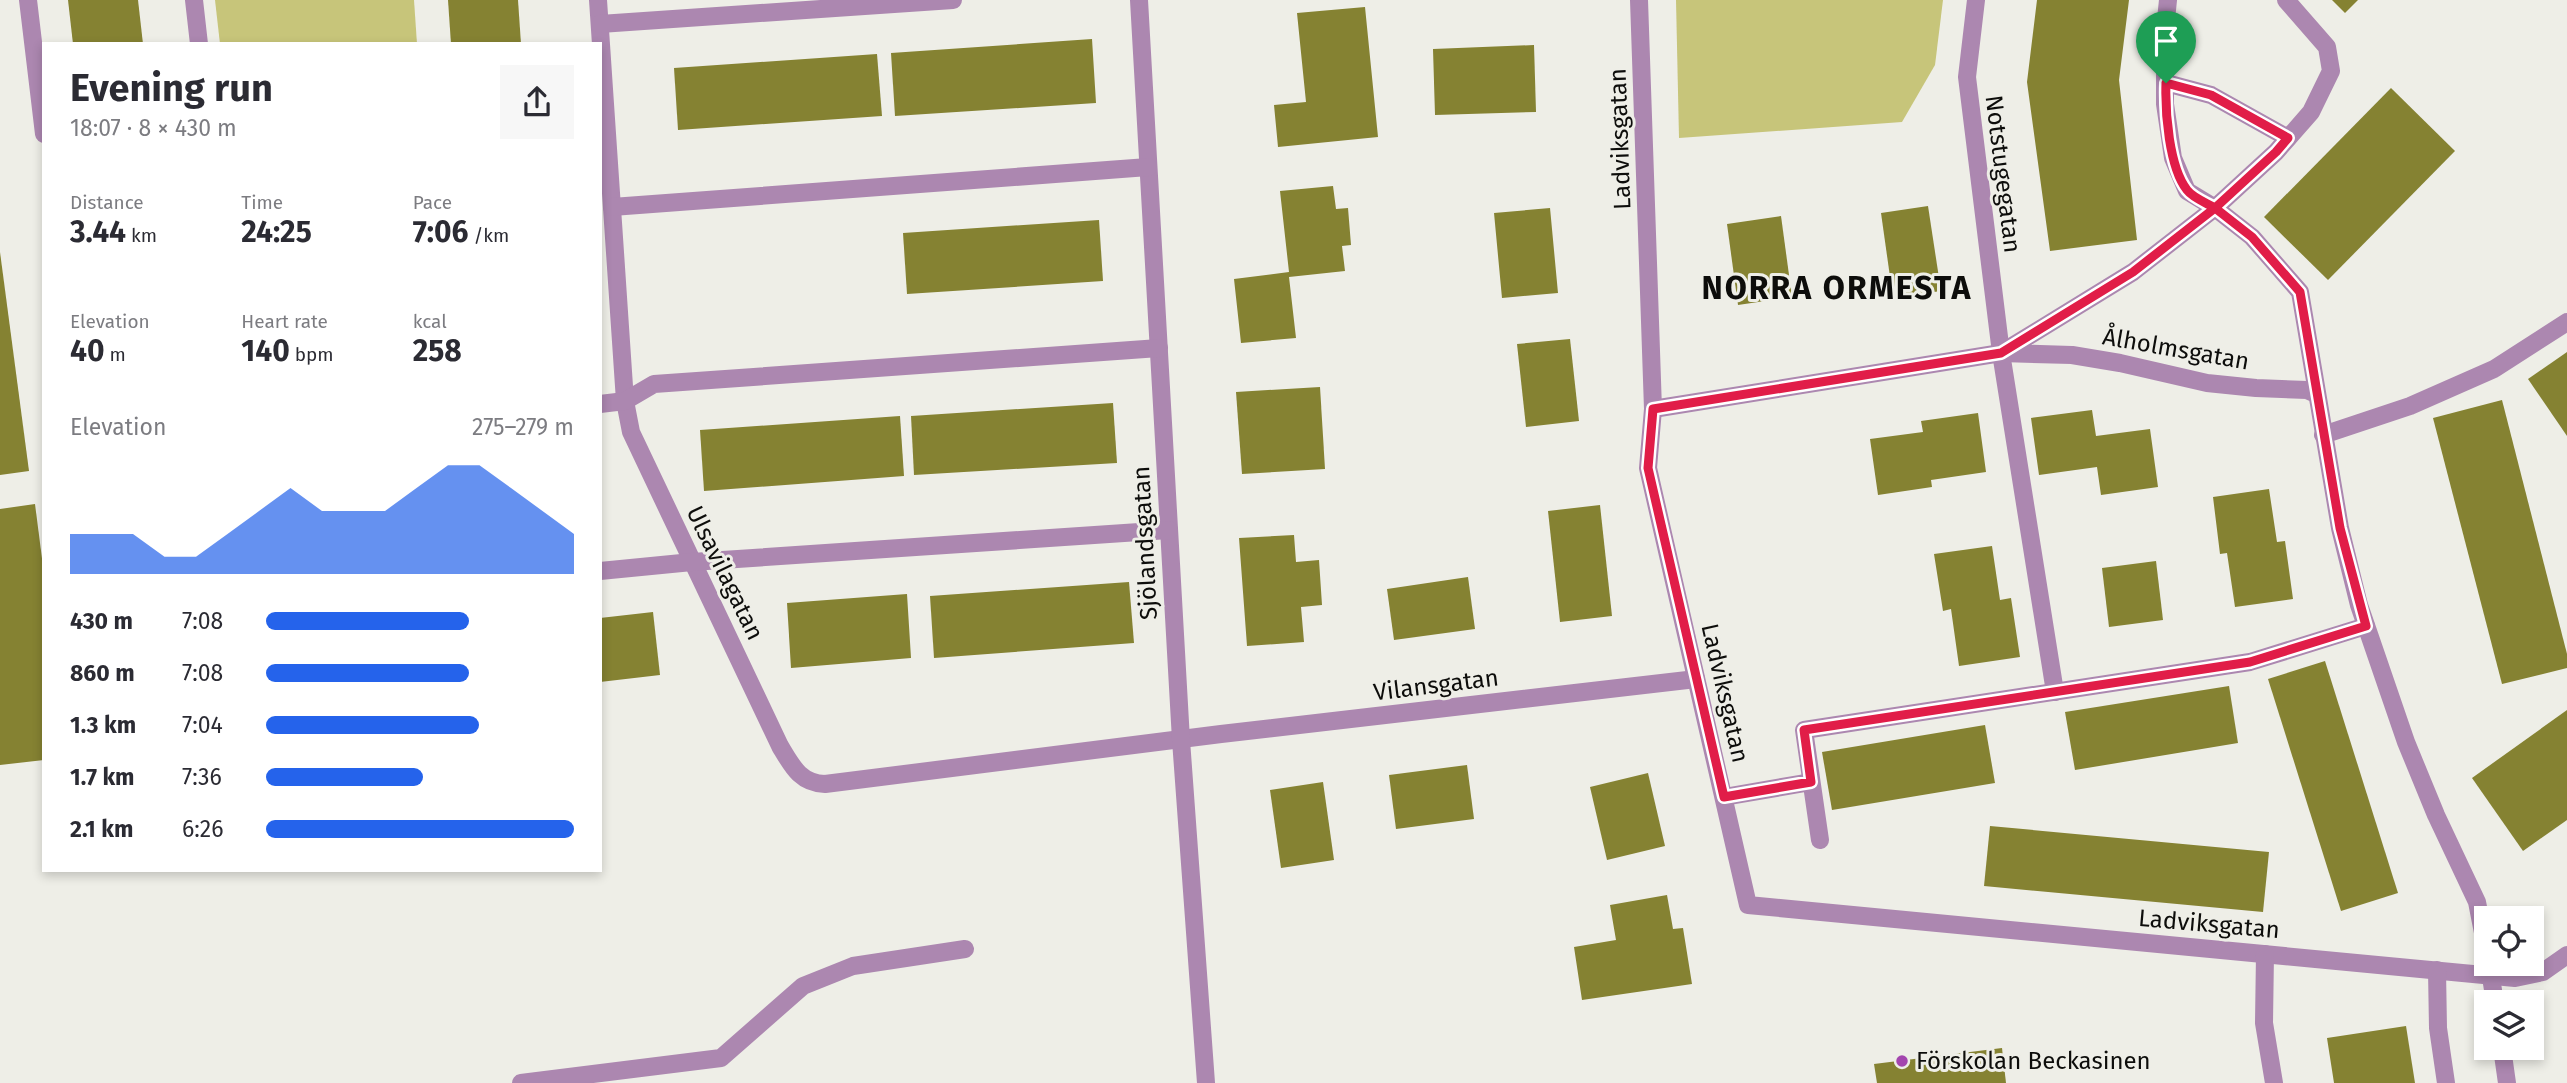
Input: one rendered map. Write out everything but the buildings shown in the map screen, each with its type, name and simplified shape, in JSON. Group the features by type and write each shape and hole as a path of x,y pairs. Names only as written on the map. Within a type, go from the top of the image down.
{"street":[{"path":"28,0 42,117"},
{"path":"194,0 199,42"},
{"name":"Ulsavilagatan","path":"598,0 601,42"},
{"path":"600,24 953,0"},
{"name":"Sjölandsgatan","path":"1139,0 1181,740 1206,1083"},
{"name":"Ladviksgatan","path":"1639,0 1653,409 1648,468 1748,905 2437,970 2474,970"},
{"name":"Notstugegatan","path":"1976,0 1966,77 2001,353 2055,692"},
{"path":"2168,0 2165,29 2165,104 2173,158 2188,191 2252,237 2300,292 2340,528 2366,626 2406,742 2478,906"},
{"path":"2001,353 2133,272 2215,208 2276,152 2311,112 2331,71 2327,47 2286,0"},
{"name":"Ulsavilagatan","path":"602,54 625,401 631,432 780,746 794,769 813,783 825,784 1181,740"},
{"path":"2166,83 2211,95 2288,138"},
{"path":"612,207 1148,166"},
{"path":"2323,435 2410,406 2494,369 2567,322"},
{"path":"602,404 625,401 654,384 1158,348"},
{"name":"Ålholmsgatan","path":"1653,409 2001,353 2072,355 2207,383 2307,390 2316,394"},
{"path":"602,571 692,562 1169,530"},
{"path":"1820,840 1804,730 2250,662 2366,626"},
{"name":"Vilansgatan","path":"1181,740 1696,679"},
{"path":"1724,797 1811,782"},
{"path":"521,1083 721,1058 803,986 853,967 965,949"},
{"path":"2265,954 2264,1023 2274,1083"},
{"name":"Ladviksgatan","path":"2544,971 2567,955"},
{"path":"2437,970 2438,1028 2446,1083"},
{"path":"2504,1060 2507,1083"}],"shaded area":[{"path":"215,0 414,0 417,42 220,42"},
{"path":"1676,0 1943,0 1935,65 1902,122 1679,138"}],"place":[{"name":"Förskolan Beckasinen","path":"1902,1061"}],"district":[{"name":"NORRA ORMESTA","path":"1837,288"}],"route":[{"path":"2166,83 2165,104 2173,158 2188,191 2215,208 2133,272 2001,353 1653,409 1648,468 1724,797 1811,782 1804,730 2250,662 2366,626 2340,528 2300,292 2252,237 2215,208 2288,138 2211,95 2166,83"}]}
